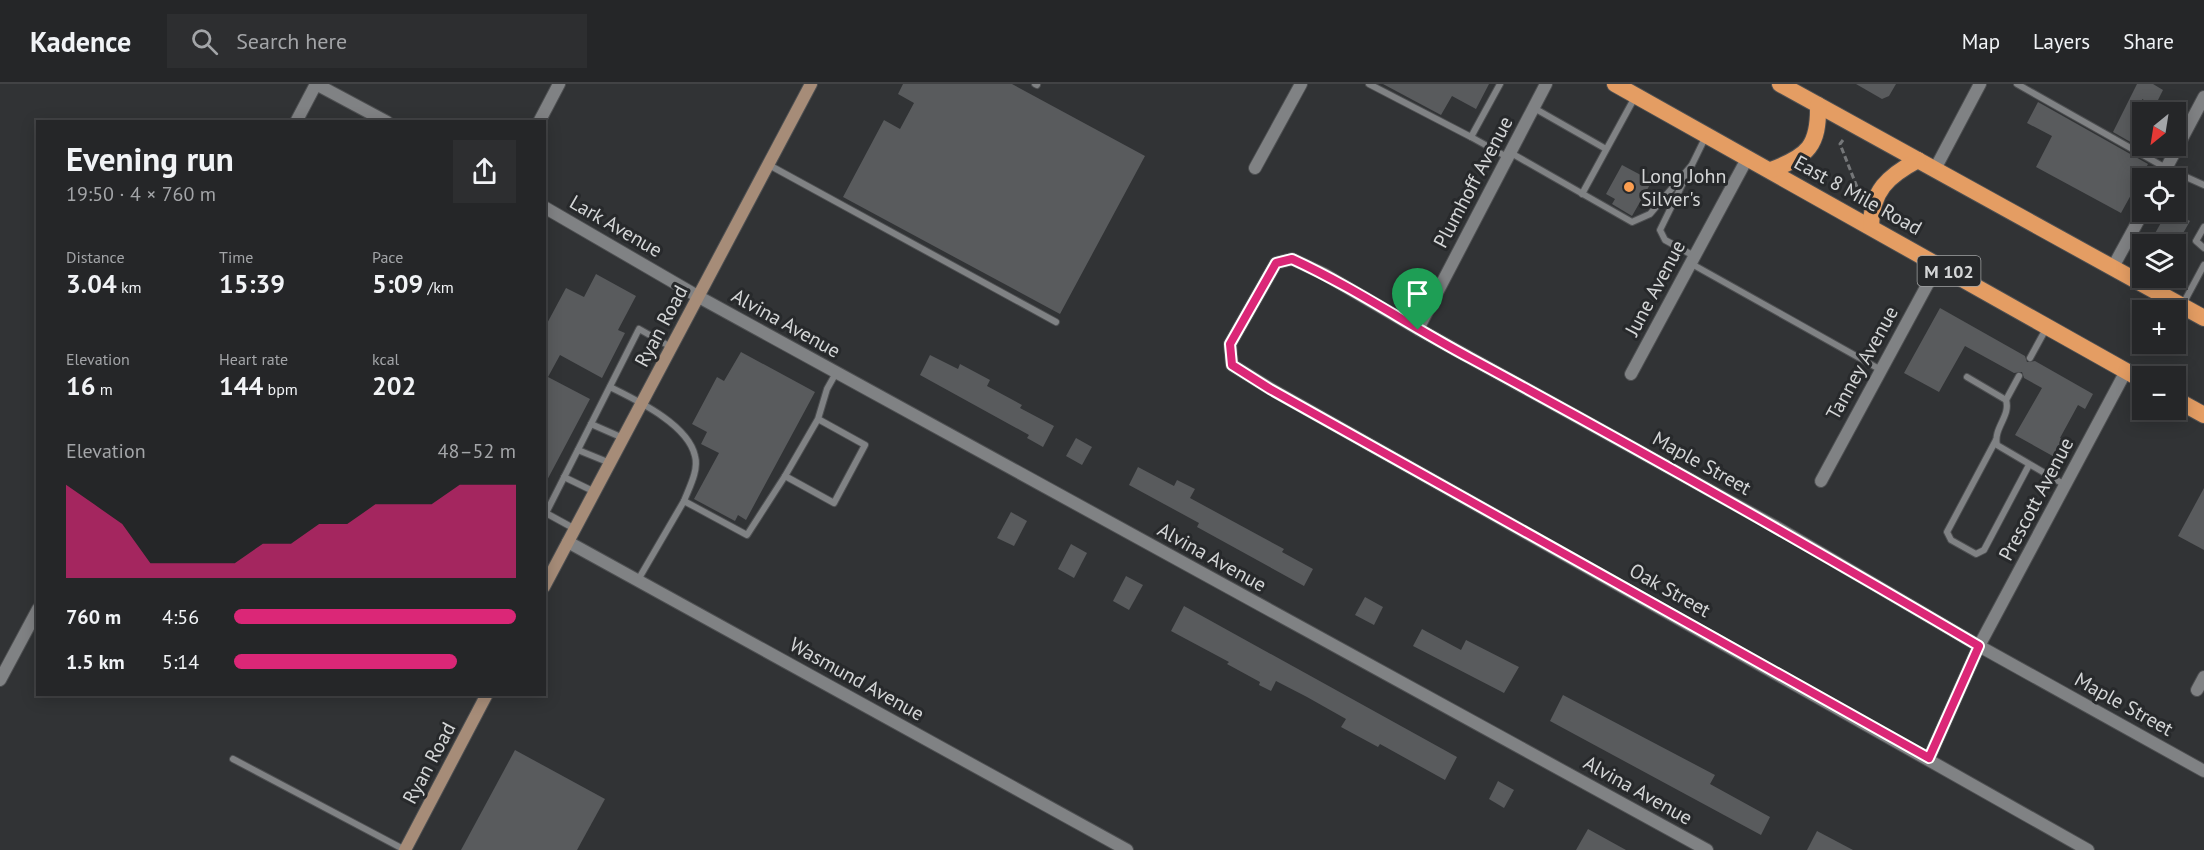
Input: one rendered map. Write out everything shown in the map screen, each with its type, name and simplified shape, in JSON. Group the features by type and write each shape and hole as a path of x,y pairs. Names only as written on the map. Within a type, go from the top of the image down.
{"highway":[{"name":"East 8 Mile Road","path":"1615,84 2132,374"},
{"path":"1780,84 2171,300"},
{"path":"1771,170 1793,162 1811,147 1816,136 1818,105"},
{"path":"1871,227 1871,212 1878,190 1895,172 1918,160"},
{"path":"2186,308 2204,318"},
{"path":"2186,405 2204,415"}],"main road":[{"name":"Ryan Road","path":"546,583 811,84"},
{"name":"Ryan Road","path":"405,850 486,696"}],"street":[{"path":"297,120 316,84 383,120"},
{"path":"540,120 559,84"},
{"path":"1255,168 1300,84"},
{"name":"Plumhoff Avenue","path":"1418,330 1546,84"},
{"path":"1935,169 1980,84"},
{"path":"2167,168 2204,96"},
{"name":"June Avenue","path":"1632,374 1748,157"},
{"name":"Lark Avenue","path":"546,208 699,297"},
{"path":"2113,267 2138,222"},
{"name":"Maple Street","path":"1232,365 1230,344 1276,263 1292,259 1324,274 1418,330 1768,522 1979,646 2204,771"},
{"name":"Tanney Avenue","path":"1821,481 1938,265"},
{"name":"Alvina Avenue","path":"699,297 1707,850"},
{"name":"Oak Street","path":"1232,365 1281,395 1929,758 2088,850"},
{"name":"Prescott Avenue","path":"1929,758 1979,646 2126,371"},
{"name":"Wasmund Avenue","path":"568,542 1127,850"},
{"path":"0,680 36,613"},
{"path":"2197,690 2204,677"}],"lane":[{"path":"1369,84 1509,155 1625,220 1638,221 1650,214 1691,166"},
{"path":"1471,137 1500,84"},
{"path":"2017,84 2156,168"},
{"path":"1582,194 1636,96"},
{"path":"1533,108 1606,149"},
{"path":"1706,135 1660,230 1665,240 1692,260 1881,370"},
{"path":"768,165 1056,322"},
{"path":"2186,180 2204,185"},
{"path":"2204,227 2196,241 2204,248"},
{"path":"2185,300 2204,265"},
{"path":"2030,358 2048,327"},
{"path":"546,510 639,329 671,348"},
{"path":"684,501 747,535 818,419 826,389 836,373"},
{"path":"2019,376 2006,400 2007,413 1996,440 1947,532 1951,540 1976,554 1984,550 2029,465"},
{"path":"1967,377 2006,400"},
{"path":"610,387 642,404 681,433 695,457 695,470 684,501 638,580"},
{"path":"785,476 834,503 865,445 818,419"},
{"path":"591,424 623,438"},
{"path":"1996,440 1997,445 2005,451 2065,485"},
{"path":"578,450 610,463"},
{"path":"564,477 595,492"},
{"path":"546,513 575,529"},
{"path":"233,759 405,850"}],"path":[{"path":"1842,140 1840,144 1859,192 1856,198"}],"building":[{"path":"903,84 1012,84 1145,156 1060,314 843,197 884,120 900,129 914,103 898,94"},
{"path":"1383,84 1489,84 1476,109 1452,96 1441,115"},
{"path":"1856,84 1896,84 1889,96 1882,99"},
{"path":"2137,84 2153,84 2163,90 2157,102 2148,102 2142,99 2142,102 2132,102 2132,143 2113,132"},
{"path":"2038,102 2148,164 2146,168 2132,168 2132,193 2121,213 2036,167 2052,136 2027,123"},
{"name":"Long John Silver's","path":"1622,165 1652,181 1632,216 1612,204 1615,199 1606,194"},
{"path":"2186,219 2190,221 2183,234 2155,234 2161,222 2186,222"},
{"path":"596,274 636,296 618,330 625,333 602,378 560,355 548,377 590,399 546,482 546,325 566,288 584,297"},
{"path":"1940,308 2025,356 2027,362 2035,361 2093,394 2085,409 2078,405 2060,438 2067,442 2058,459 2015,435 2042,388 2024,378 2022,372 2014,373 1965,346 1939,392 1904,373"},
{"path":"741,352 815,392 746,520 738,515 735,521 694,499 719,453 701,444 707,432 692,424 717,377 724,381"},
{"path":"930,355 958,369 960,364 990,380 987,386 1022,405 1020,408 1054,426 1043,447 1027,438 1029,435 920,375"},
{"path":"1076,438 1092,447 1082,465 1066,456"},
{"path":"1138,467 1174,486 1177,480 1195,489 1190,498 1284,549 1282,552 1313,569 1304,586 1197,527 1199,523 1129,485"},
{"path":"2204,488 2204,550 2178,536"},
{"path":"1011,512 1027,521 1014,546 997,538"},
{"path":"1071,544 1087,553 1074,578 1058,569"},
{"path":"1126,576 1143,585 1129,610 1113,601"},
{"path":"1365,597 1383,607 1374,625 1355,615"},
{"path":"1184,606 1457,757 1445,780 1380,744 1378,747 1341,727 1346,719 1307,697 1276,681 1271,691 1259,685 1260,682 1227,664 1229,662 1171,631"},
{"path":"1422,629 1461,650 1466,640 1519,667 1504,693 1413,646"},
{"path":"1563,695 1715,775 1710,784 1770,817 1761,835 1550,721"},
{"path":"515,750 605,799 577,850 461,850"},
{"path":"1498,781 1514,790 1504,808 1489,799"},
{"path":"1588,829 1626,850 1576,850"},
{"path":"1817,831 1853,850 1807,850"}],"place":[{"name":"Long John Silver's","path":"1629,187"}],"route":[{"path":"1292,259 1324,274 1418,330 1778,528 1979,646 1929,758 1270,389 1232,365 1230,354 1230,344 1276,263 1284,260 1292,259"}]}
